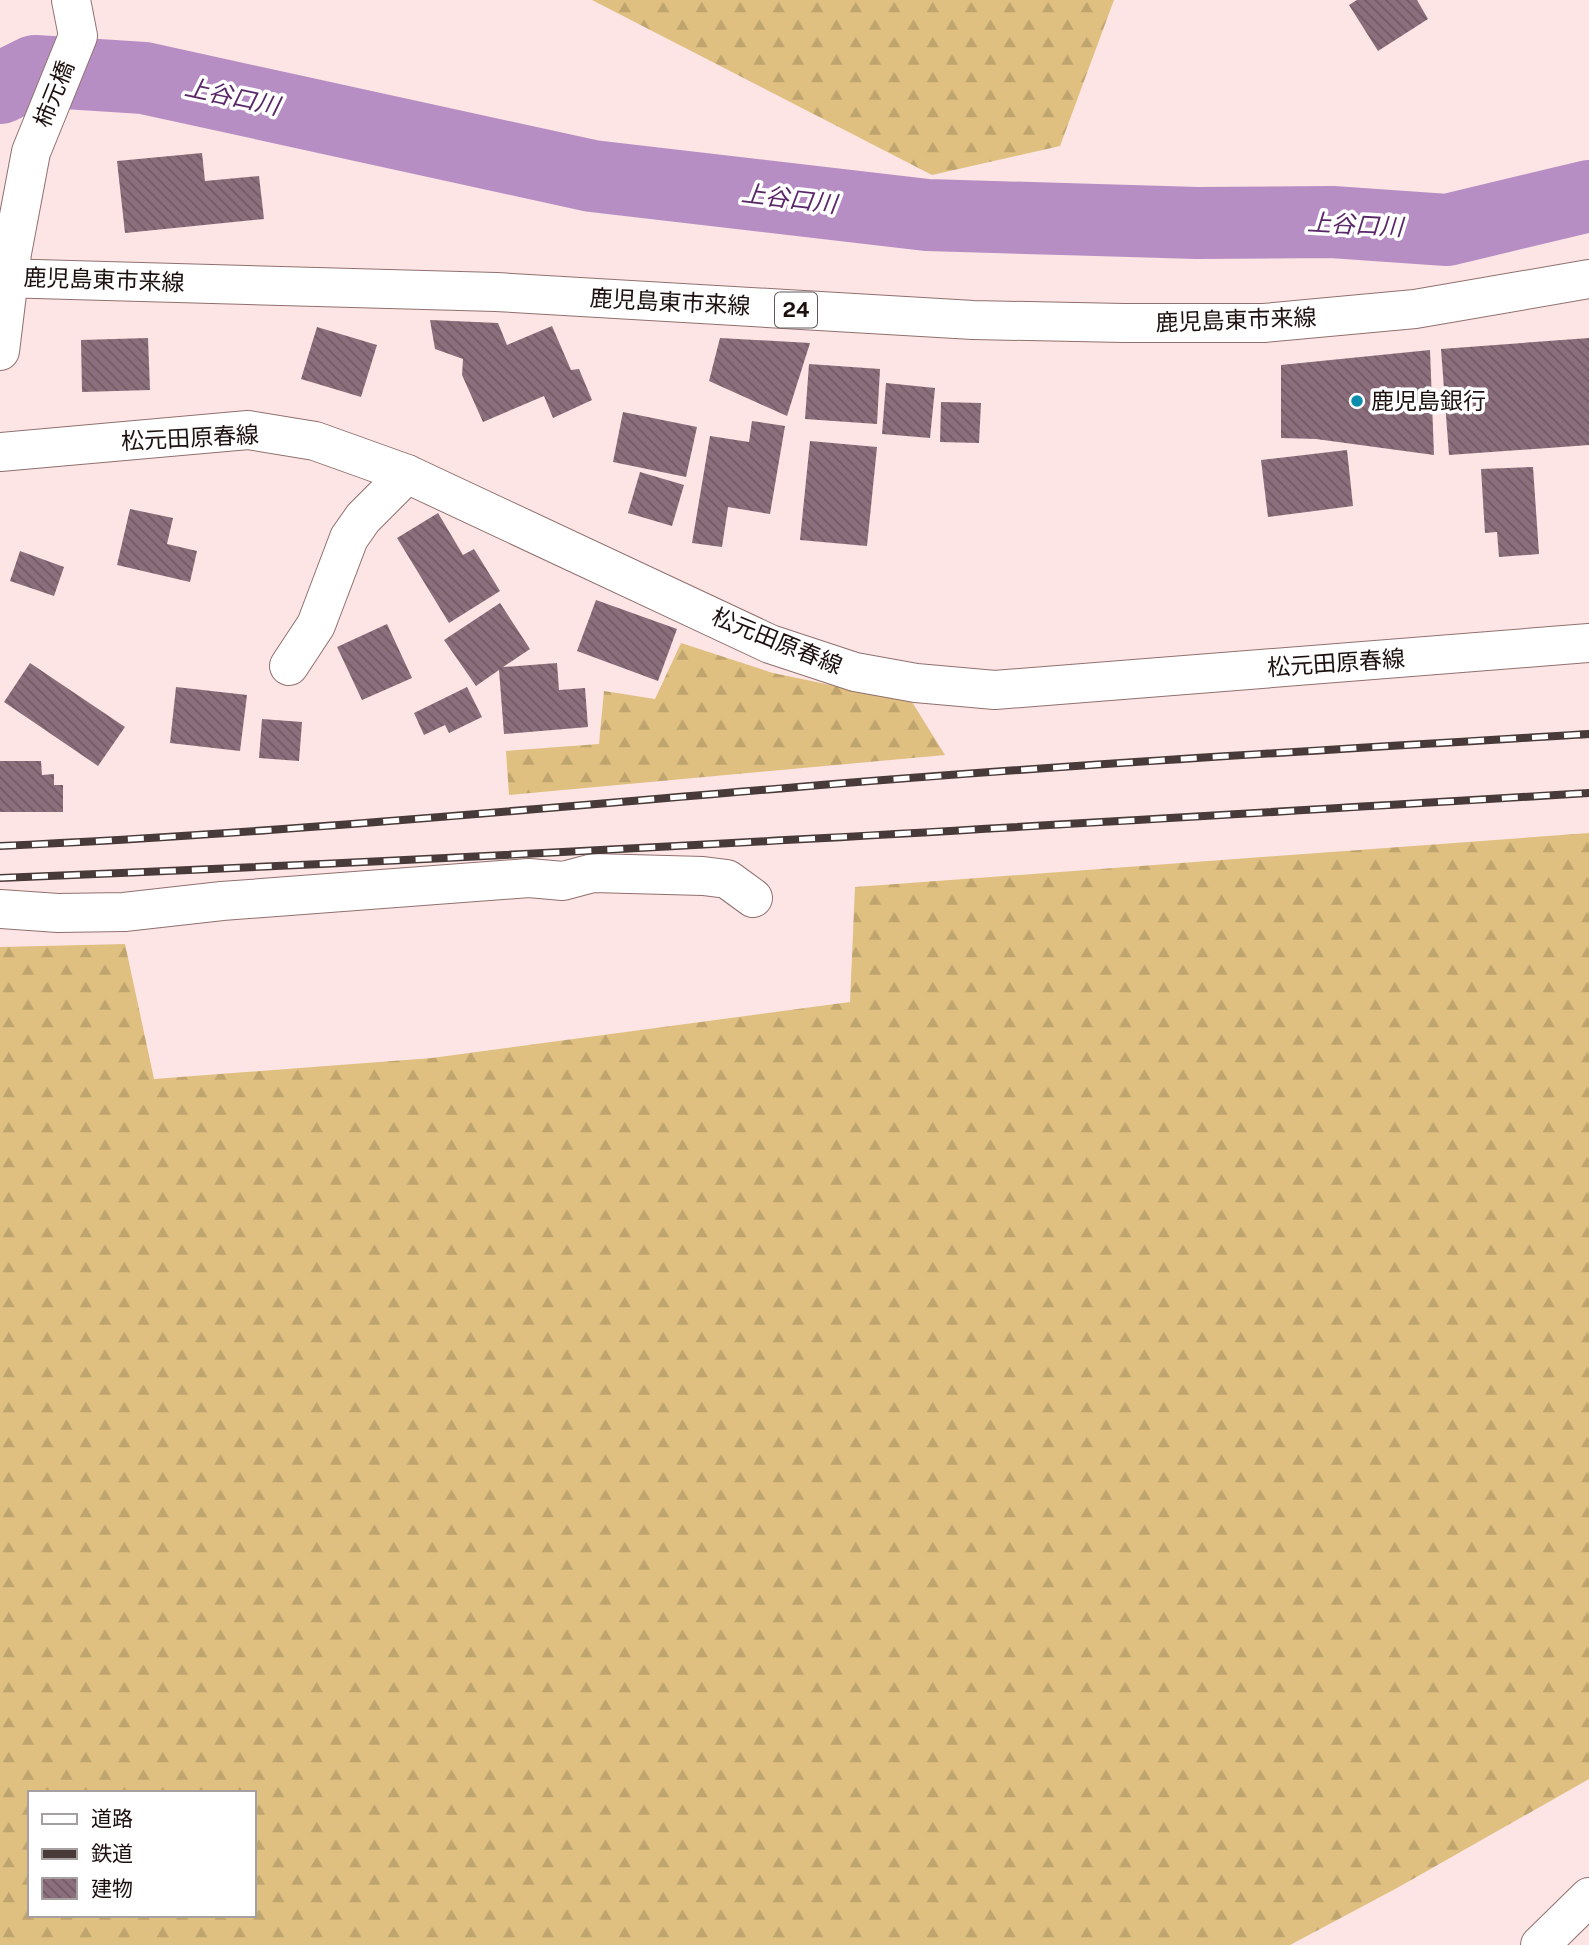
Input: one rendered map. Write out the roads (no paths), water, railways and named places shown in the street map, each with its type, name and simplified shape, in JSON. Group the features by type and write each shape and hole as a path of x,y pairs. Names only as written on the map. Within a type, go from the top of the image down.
{"street":[{"name":"柿元橋","path":"0,351 5,278 31,152 74,18"},
{"name":"鹿児島東市来線","path":"5,278 496,292 973,320 1124,323 1264,323 1415,309 1589,279"},
{"name":"松元田原春線","path":"0,452 247,430 315,441 407,474 770,644 855,672 916,683 995,690 1589,643"},
{"path":"289,666 316,625 349,538 363,518 407,474"},
{"path":"0,909 58,913 124,912 222,901 529,878 563,881 593,873 657,873 727,879 753,898"},
{"path":"1540,1945 1589,1897"}],"waterway":[{"name":"上谷口川","path":"0,88 35,71 144,78 592,176 927,215 1197,223 1332,222 1447,230 1589,196"}],"railway":[{"path":"0,846 300,828 1194,758 1589,734"},
{"path":"0,878 596,850 1589,793"}],"place":[{"name":"鹿児島銀行","path":"1357,401"}]}
